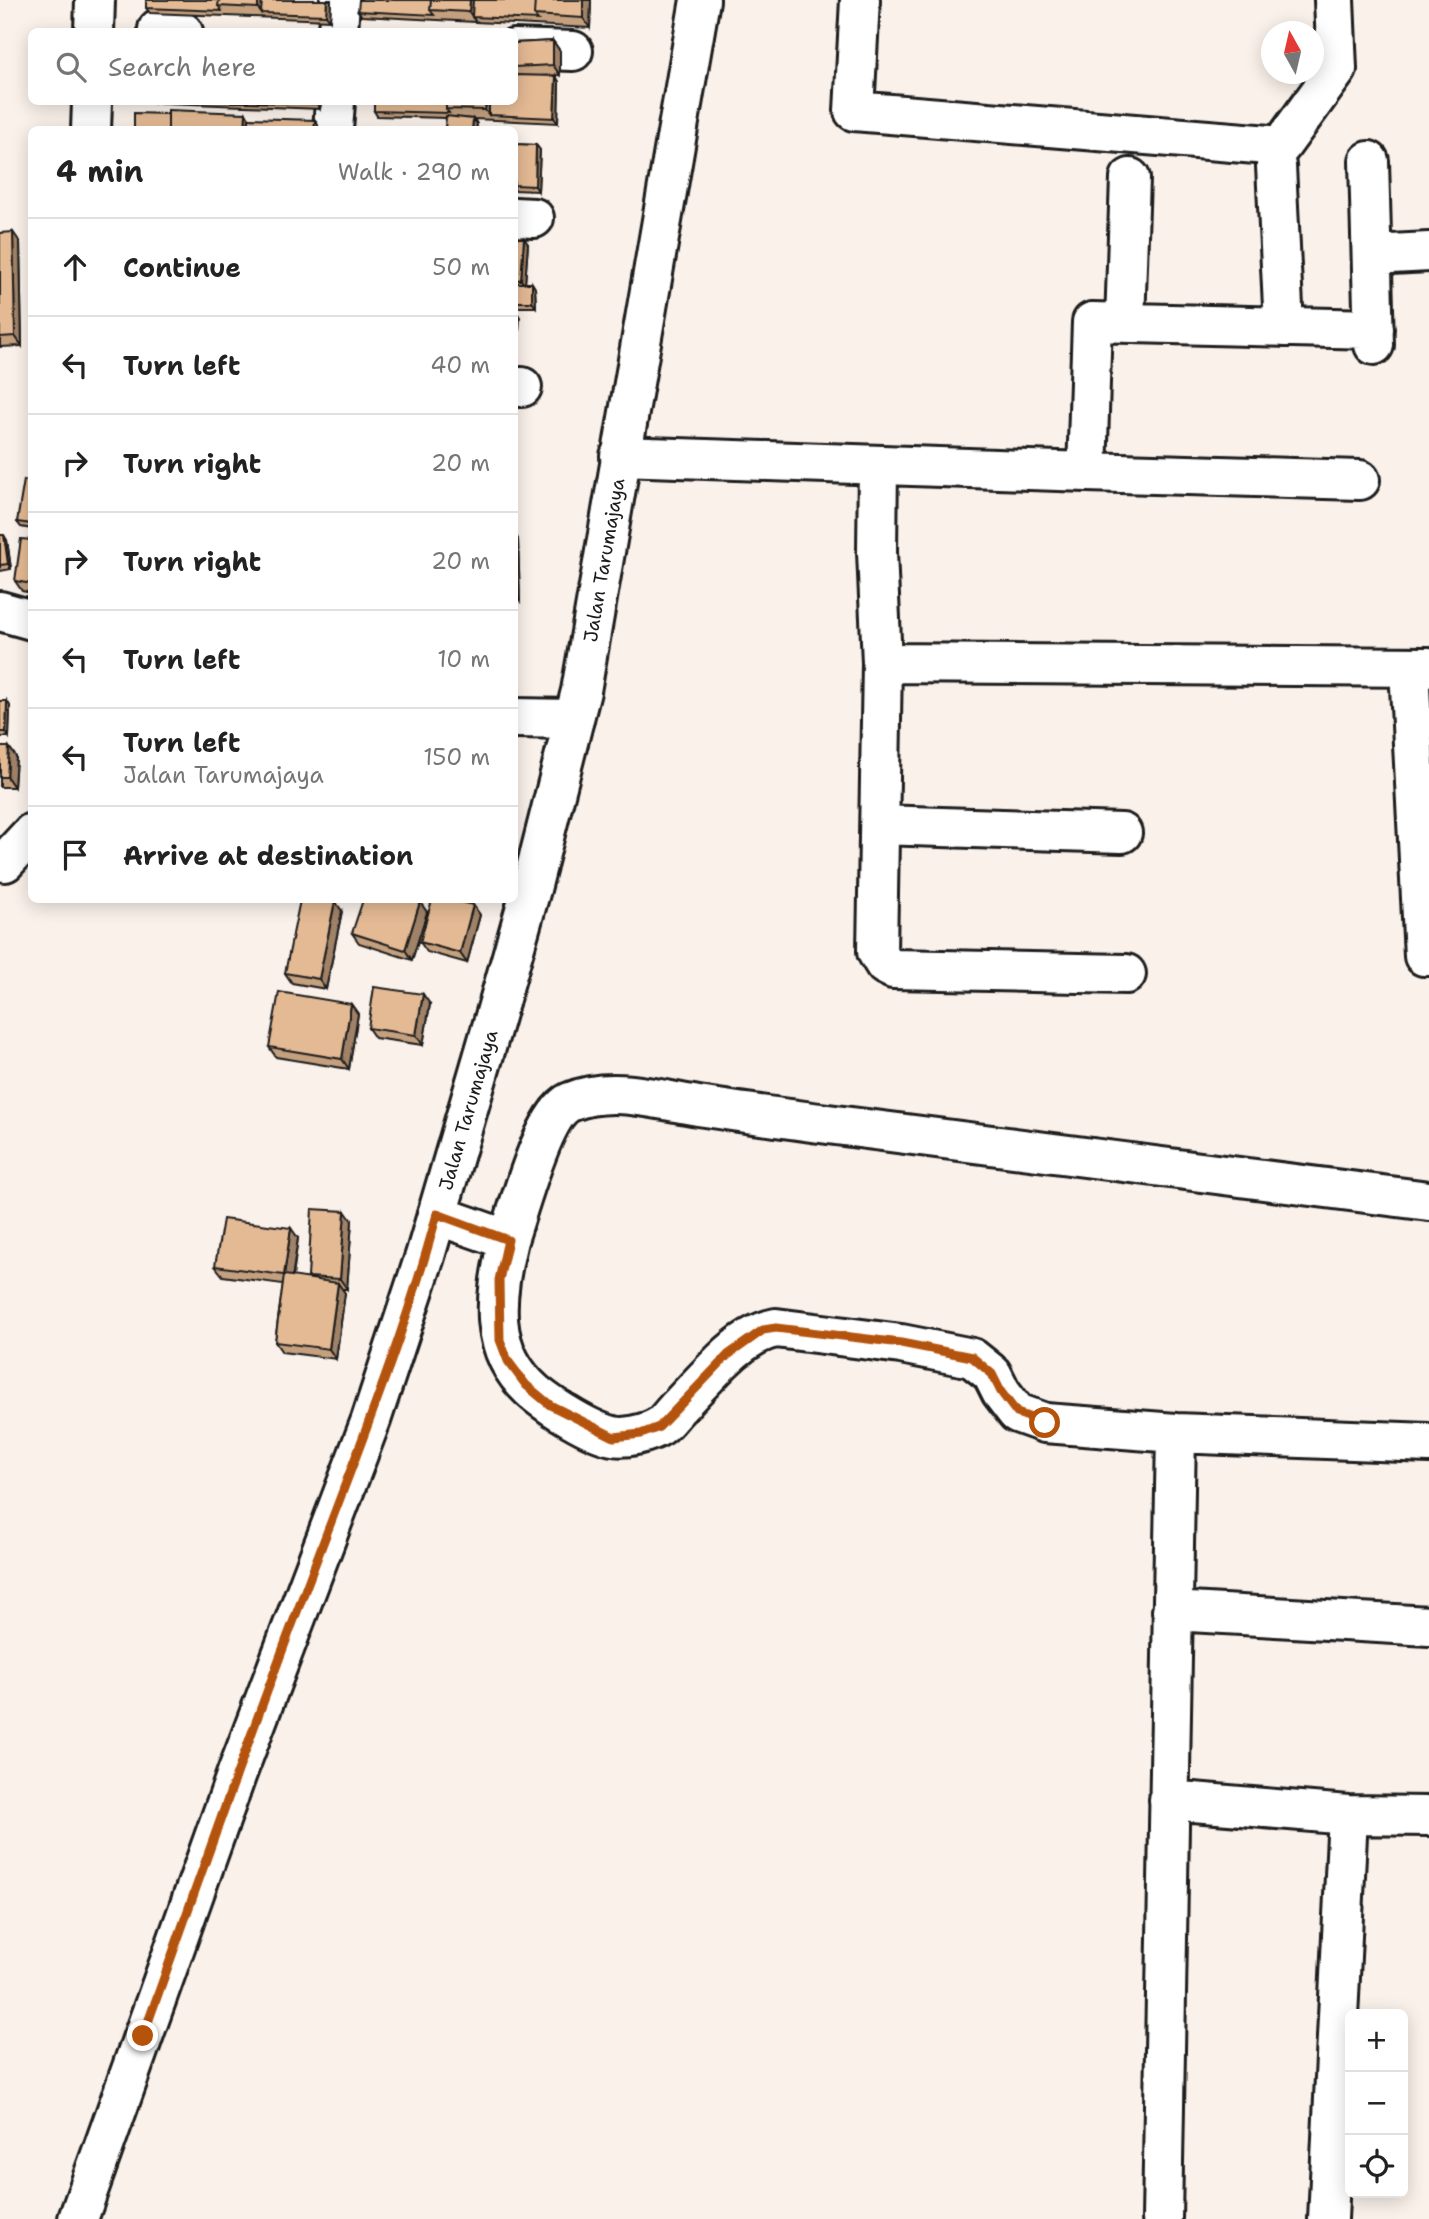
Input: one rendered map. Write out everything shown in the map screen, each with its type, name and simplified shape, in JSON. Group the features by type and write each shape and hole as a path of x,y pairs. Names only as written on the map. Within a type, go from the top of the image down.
{"street":[{"path":"94,28 95,0"},
{"path":"338,28 340,0"},
{"name":"Jalan Tarumajaya","path":"78,2219 242,1760 371,1420 425,1256 531,889 581,691 699,0"},
{"path":"860,0 854,111 1282,146 1337,69 1334,0"},
{"path":"518,49 573,51"},
{"path":"91,126 92,105"},
{"path":"333,126 335,105"},
{"path":"1087,472 1092,322 1283,327 1374,337 1369,161"},
{"path":"1276,166 1283,327"},
{"path":"1125,323 1130,178"},
{"path":"1372,255 1429,252"},
{"path":"620,456 1360,480"},
{"path":"878,465 877,552 882,663 877,952 886,965 893,969 1126,974"},
{"path":"0,611 28,619"},
{"path":"882,663 1419,667 1424,956 1429,956"},
{"path":"518,718 574,719"},
{"path":"880,824 1122,833"},
{"path":"5,862 28,838"},
{"path":"1429,1201 732,1111 638,1096 598,1095 568,1103 556,1113 541,1143 508,1240 499,1280 500,1340 508,1361 526,1385 550,1405 614,1437 641,1434 659,1427 728,1355 763,1330 776,1328 901,1343 972,1357 992,1374 1001,1392 1031,1418 1176,1433 1429,1443"},
{"path":"437,1214 508,1240"},
{"path":"1162,2219 1176,1433"},
{"path":"1172,1611 1429,1626"},
{"path":"1169,1800 1348,1815 1429,1816"},
{"path":"1328,2219 1348,1815"}],"building":[{"path":"146,0 219,0 218,6 222,11 146,8"},
{"path":"219,0 258,0 258,8 218,6"},
{"path":"262,0 327,0 326,15 261,13"},
{"path":"359,0 431,0 430,10 434,15 358,11"},
{"path":"431,0 470,0 469,12 430,10"},
{"path":"473,0 535,0 534,15 538,20 472,17"},
{"path":"535,0 583,0 583,18 534,15"},
{"path":"553,41 553,65 518,67 518,43"},
{"path":"518,75 556,76 554,118 489,115 489,105 518,105"},
{"path":"374,105 446,105 449,113 374,111"},
{"path":"446,105 486,105 485,110 446,109"},
{"path":"168,110 246,113 245,126 168,126"},
{"path":"134,113 168,114 168,126 134,126"},
{"path":"446,116 473,119 472,126 445,126"},
{"path":"249,118 315,120 314,126 249,126"},
{"path":"518,144 536,145 535,186 518,185"},
{"path":"13,232 15,336 0,337 0,233"},
{"path":"518,238 524,238 521,280 518,280"},
{"path":"518,283 532,283 532,302 518,302"},
{"path":"24,480 28,481 28,523 17,522"},
{"path":"0,535 4,535 8,564 0,565"},
{"path":"21,539 28,540 28,583 15,581"},
{"path":"0,701 7,701 6,732 0,732"},
{"path":"0,747 9,747 7,777 0,777"},
{"path":"299,903 335,903 319,979 285,973"},
{"path":"362,903 420,903 405,950 352,933"},
{"path":"431,903 473,905 460,953 420,942"},
{"path":"374,987 423,994 416,1035 368,1028"},
{"path":"279,992 351,1004 342,1059 269,1047"},
{"path":"312,1209 345,1211 340,1279 308,1277"},
{"path":"223,1219 291,1228 284,1275 215,1266"},
{"path":"284,1275 338,1283 329,1349 275,1342"}],"route":[{"path":"143,2036 299,1604 371,1420 437,1214 508,1240 499,1280 499,1320 500,1340 508,1361 526,1385 550,1405 614,1437 641,1434 659,1427 728,1355 763,1330 776,1328 901,1343 972,1357 992,1374 1001,1392 1017,1413 1045,1423"}]}
